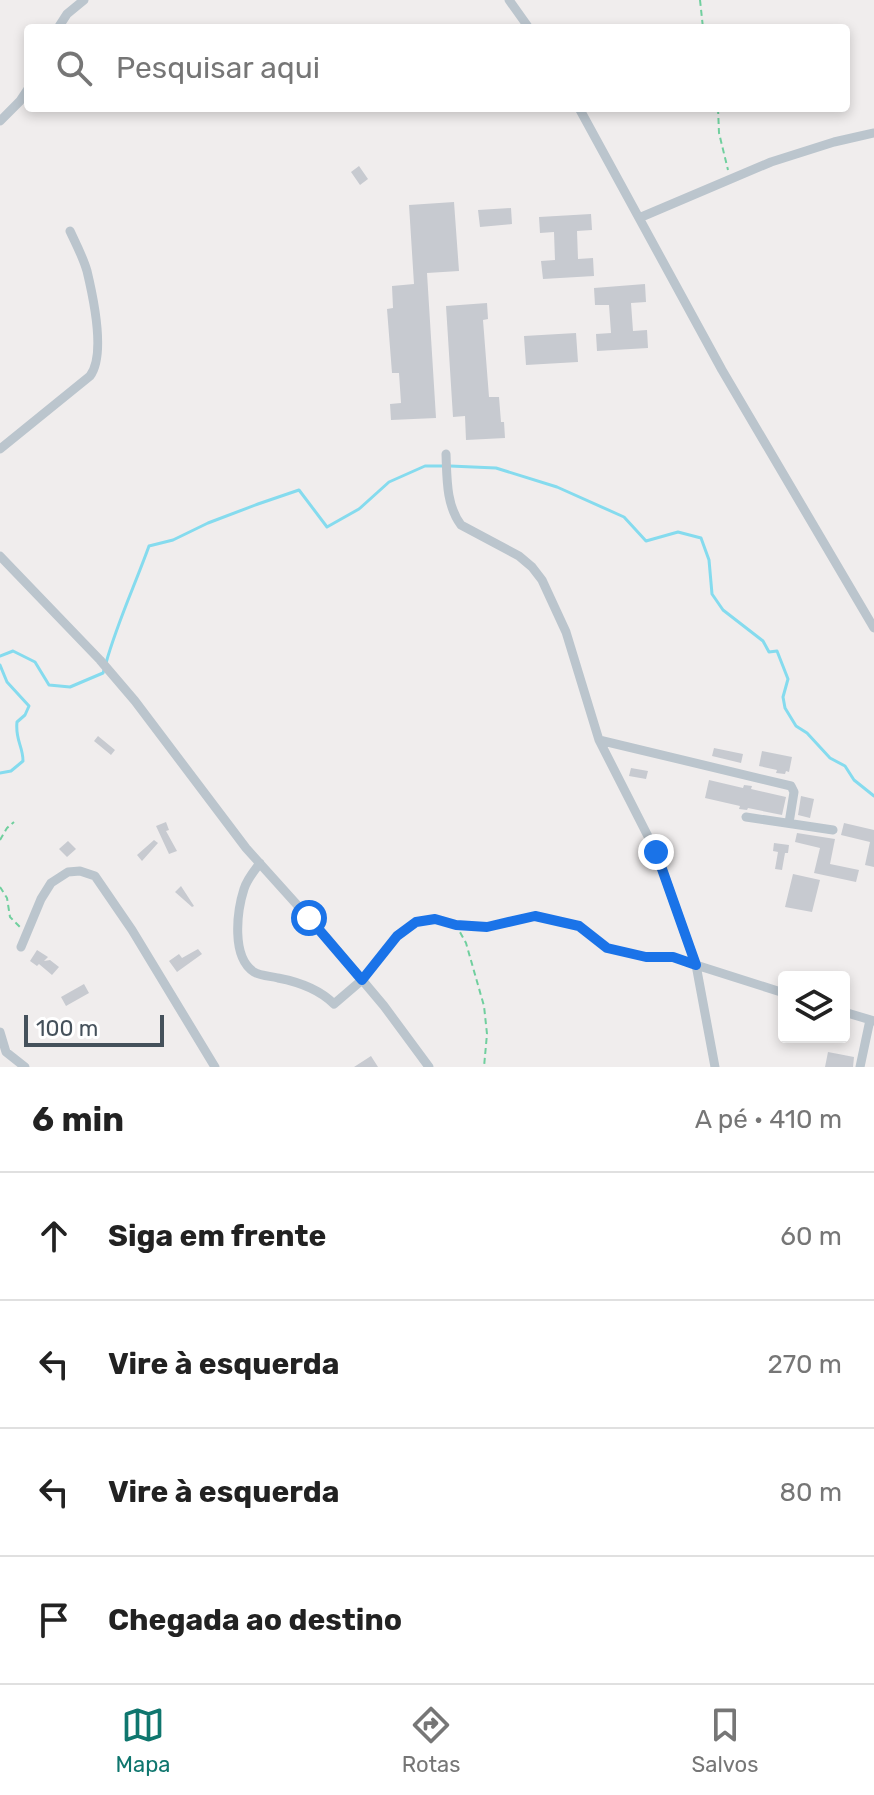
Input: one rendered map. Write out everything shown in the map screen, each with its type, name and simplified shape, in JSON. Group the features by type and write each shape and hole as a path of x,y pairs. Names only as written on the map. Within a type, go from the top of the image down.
{"street":[{"path":"61,24 84,0"},
{"path":"509,0 526,24"},
{"path":"0,121 24,95"},
{"path":"581,112 722,370 874,628"},
{"path":"639,218 771,162 874,133"},
{"path":"0,449 90,376 96,364 96,325 88,278 70,231"},
{"path":"446,458 455,517 461,525 519,556 532,567 542,580 566,632 599,740 656,852 696,965 715,1067"},
{"path":"0,556 100,660 145,713 237,836 384,1006 429,1067"},
{"path":"599,740 791,786 794,792 789,823"},
{"path":"746,817 833,830"},
{"path":"260,863 244,890 237,917 238,943 245,963 255,974 303,985 324,994 334,1004 362,980"},
{"path":"21,947 51,883 68,872 80,871 95,876 132,930 215,1067"},
{"path":"696,965 778,991"},
{"path":"850,1014 872,1021 860,1067"},
{"path":"0,1032 6,1052 25,1067"}],"path":[{"path":"700,0 703,24"},
{"path":"718,112 722,149 731,179"},
{"path":"0,840 14,822"},
{"path":"0,887 7,898 10,917 26,934"},
{"path":"362,980 397,936 416,922 435,919 456,925 487,927 535,916 579,926 607,948 646,957 673,957 696,965"},
{"path":"456,925 466,943 484,1006 487,1034 484,1067"}],"building":[{"path":"359,166 368,179 360,185 351,172"},
{"path":"454,202 459,271 427,273 436,418 391,420 390,404 401,403 399,373 392,373 387,309 393,308 392,286 414,284 409,205"},
{"path":"511,208 512,224 480,227 478,210"},
{"path":"591,214 592,230 577,231 578,259 593,258 594,276 543,279 541,261 555,260 554,232 540,233 539,217"},
{"path":"645,284 646,302 631,303 633,331 647,330 648,348 597,351 596,334 611,333 609,305 595,305 594,288"},
{"path":"487,303 488,319 483,320 489,397 499,397 505,438 466,440 465,416 453,417 446,306"},
{"path":"576,333 578,362 526,365 524,336"},
{"path":"98,736 115,750 111,755 94,741"},
{"path":"714,748 743,754 741,763 712,756"},
{"path":"762,751 792,757 789,772 776,773 777,770 759,766"},
{"path":"631,768 648,771 646,779 629,776"},
{"path":"709,780 743,788 744,785 752,786 751,789 786,797 782,815 739,809 740,806 705,798"},
{"path":"801,796 814,799 810,818 798,815"},
{"path":"166,822 169,830 166,831 177,851 169,854 156,826"},
{"path":"844,823 874,830 874,867 865,865 870,842 841,835"},
{"path":"797,833 835,839 830,864 859,870 856,882 814,873 820,848 795,842"},
{"path":"154,840 158,843 142,861 137,855"},
{"path":"68,841 76,849 67,857 59,849"},
{"path":"774,843 789,845 782,870 775,869 778,852 773,851"},
{"path":"793,874 820,880 812,912 785,907"},
{"path":"181,886 194,906 175,892"},
{"path":"198,949 202,954 177,972 169,961 179,954 182,958"},
{"path":"37,950 48,957 44,961 50,960 59,967 52,975 30,961"},
{"path":"84,984 89,993 66,1006 61,997"},
{"path":"828,1052 854,1057 853,1067 825,1067"},
{"path":"371,1056 378,1067 354,1067"}],"waterway":[{"path":"106,663 149,546 173,540 208,523 299,490 327,527 359,509 389,482 425,466 442,466"},
{"path":"450,466 496,468 557,487 624,517 646,541 678,532 701,538 709,560 712,594 723,610 763,641 769,652 777,651 788,679 783,697 785,708 796,726 807,733 830,758 845,766 854,780 874,796"},
{"path":"0,656 13,651 35,662 49,685 70,687 104,670"},
{"path":"0,665 7,682 29,706 17,722 23,761 11,771 0,773"}],"route":[{"path":"309,918 362,980 397,936 416,922 435,919 456,925 487,927 535,916 579,926 607,948 646,957 673,957 696,965 656,852"}]}
